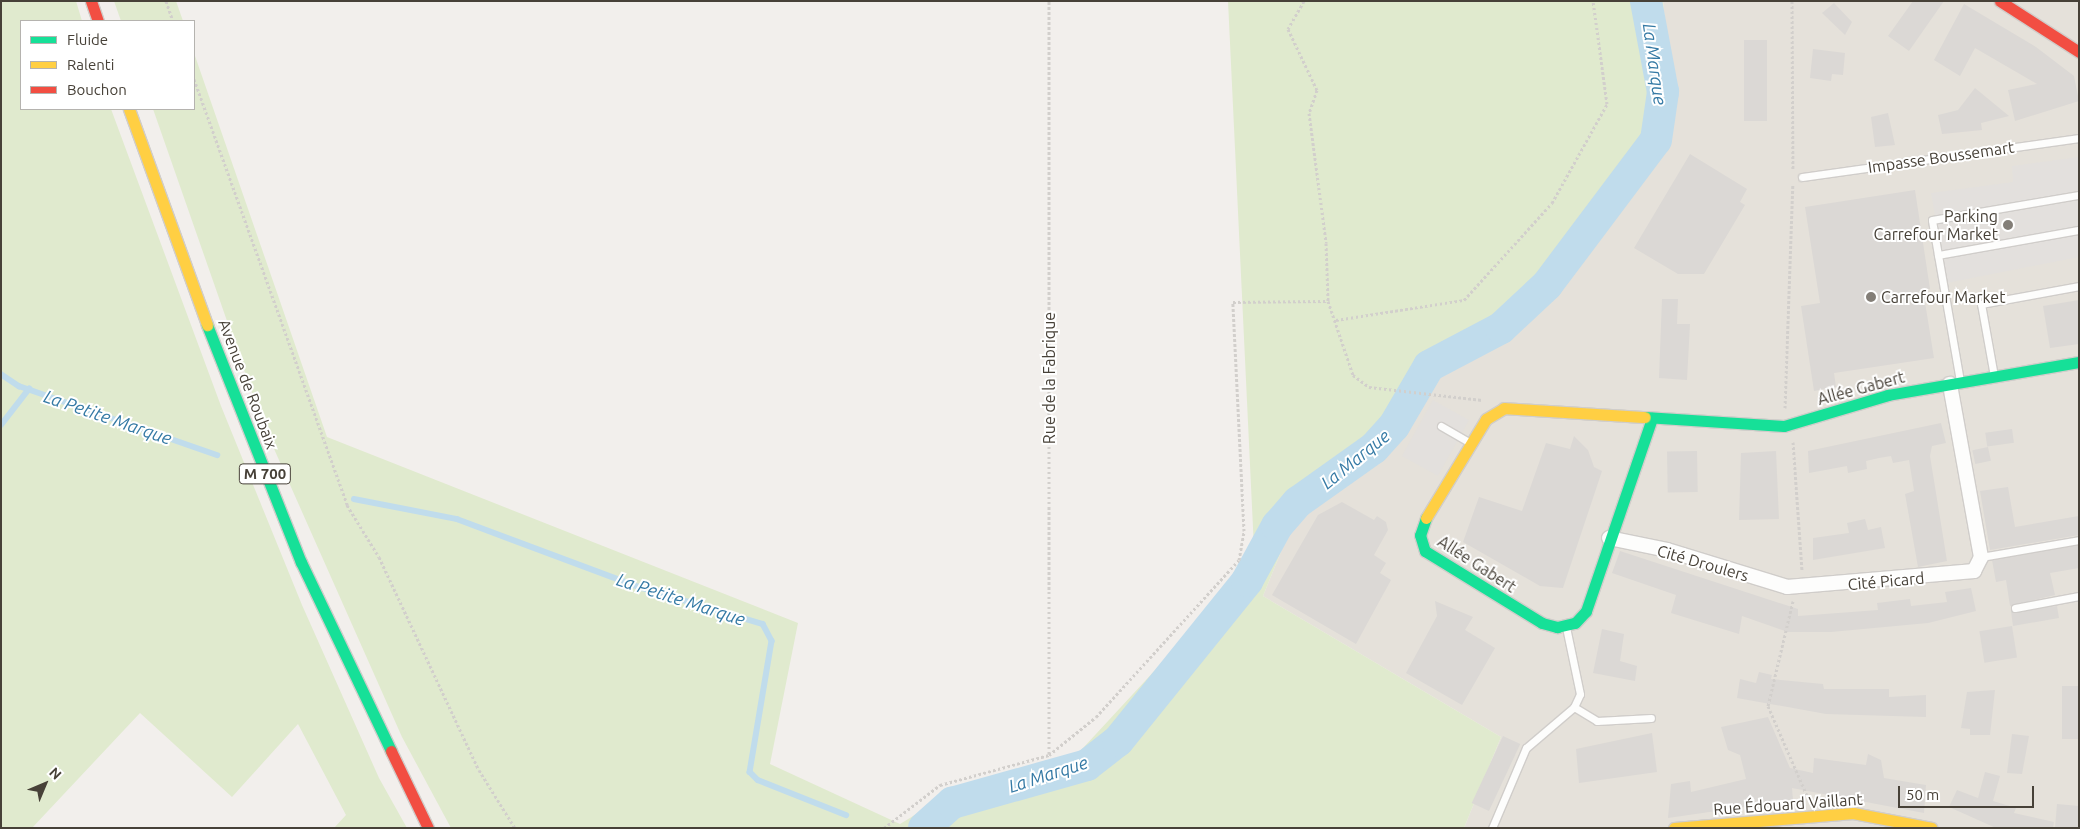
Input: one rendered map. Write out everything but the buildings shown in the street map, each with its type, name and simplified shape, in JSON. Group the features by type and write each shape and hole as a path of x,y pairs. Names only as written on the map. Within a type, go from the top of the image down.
{"main road":[{"path":"91,1 98,20"},
{"path":"2000,1 2079,52"},
{"name":"Avenue de Roubaix","path":"129,110 213,341 301,562 428,828"},
{"name":"Allée Gabert","path":"1566,627 1542,623 1425,550 1420,535 1424,522 1486,420 1504,408 1788,425 1878,397 2079,362"},
{"path":"1566,627 1586,611 1609,538 1652,418"},
{"name":"Rue Édouard Vaillant","path":"1674,828 1815,816 1867,814 1932,828"}],"street":[{"path":"1955,383 1981,557"},
{"name":"Cité Droulers","path":"1609,538 1667,550 1800,588"},
{"name":"Cité Picard","path":"1800,588 1974,571 1981,557"}],"lane":[{"name":"Impasse Boussemart","path":"1802,177 2079,138"},
{"path":"1955,383 1932,220 2079,195"},
{"path":"1938,255 2079,230"},
{"path":"1994,376 1981,304 2079,286"},
{"path":"1441,426 1472,443"},
{"path":"1981,557 2079,540"},
{"path":"2014,608 2079,596"},
{"path":"1492,828 1526,748 1574,706 1580,694 1566,627"},
{"path":"1574,706 1598,721 1650,718"}],"path":[{"path":"166,1 173,20"},
{"name":"Rue de la Fabrique","path":"1049,1 1049,755"},
{"path":"1304,1 1288,29 1317,90 1309,113 1326,243 1328,300 1353,375 1369,387 1434,392 1480,399 1504,408"},
{"path":"1336,320 1464,300 1552,203 1607,104 1593,1"},
{"path":"1792,1 1793,167 1788,425 1800,588 1768,706 1815,816"},
{"path":"195,82 347,505 379,557 479,770 515,828"},
{"path":"884,828 940,785 1049,755 1096,717 1239,560 1244,531 1233,302 1328,300"}],"shaded area":[{"path":"1663,1 2079,1 2079,828 1464,828 1501,737 1263,596 1293,522 1371,464 1433,374 1464,353 1521,325 1674,121"},
{"name":"Parking Carrefour Market","path":"2079,157 2079,257 1947,283 1931,193 2013,182 2012,166"},
{"path":"1433,400 1469,420 1438,476 1402,456"}],"green space":[{"path":"1,1 76,1 82,20 20,20 20,110 111,110 221,406 302,605 379,778 407,828 334,828 346,815 298,724 232,797 140,713 32,828 1,828"},
{"path":"114,1 176,1 183,20 121,20"},
{"path":"1228,1 1663,1 1674,122 1637,183 1521,325 1464,353 1433,374 1371,464 1293,522 1263,596 1501,737 1464,828 451,828 402,737 263,424 153,110 195,110 195,56 327,437 798,623 770,764 900,824 954,791 1071,761 1207,614 1254,549"}],"waterway":[{"name":"La Marque","path":"924,828 952,803 1087,765 1118,741 1247,581 1277,526 1298,502 1374,448 1394,426 1429,366 1501,328 1547,285 1656,140 1663,92 1646,1"},
{"name":"La Petite Marque","path":"1,374 19,386 217,455"},
{"path":"1,425 29,389"},
{"name":"La Petite Marque","path":"354,499 457,519 642,588 763,624 772,641 750,772 758,780 846,815"}],"traffic: fast":[{"path":"207,325 301,562 391,751"},
{"path":"1645,417 1784,426 1888,395 2079,362"},
{"path":"1426,518 1420,535 1425,551 1542,623 1557,627 1575,623 1586,611 1652,418"}],"traffic: slow":[{"path":"129,110 207,325"},
{"path":"1426,518 1486,419 1504,408 1645,417"},
{"path":"1674,828 1853,813 1932,828"}],"traffic: jam":[{"path":"91,1 98,20"},
{"path":"2000,1 2079,52"},
{"path":"391,751 428,828"}],"place":[{"name":"Parking Carrefour Market","path":"2008,225"},
{"name":"Carrefour Market","path":"1871,297"}]}
